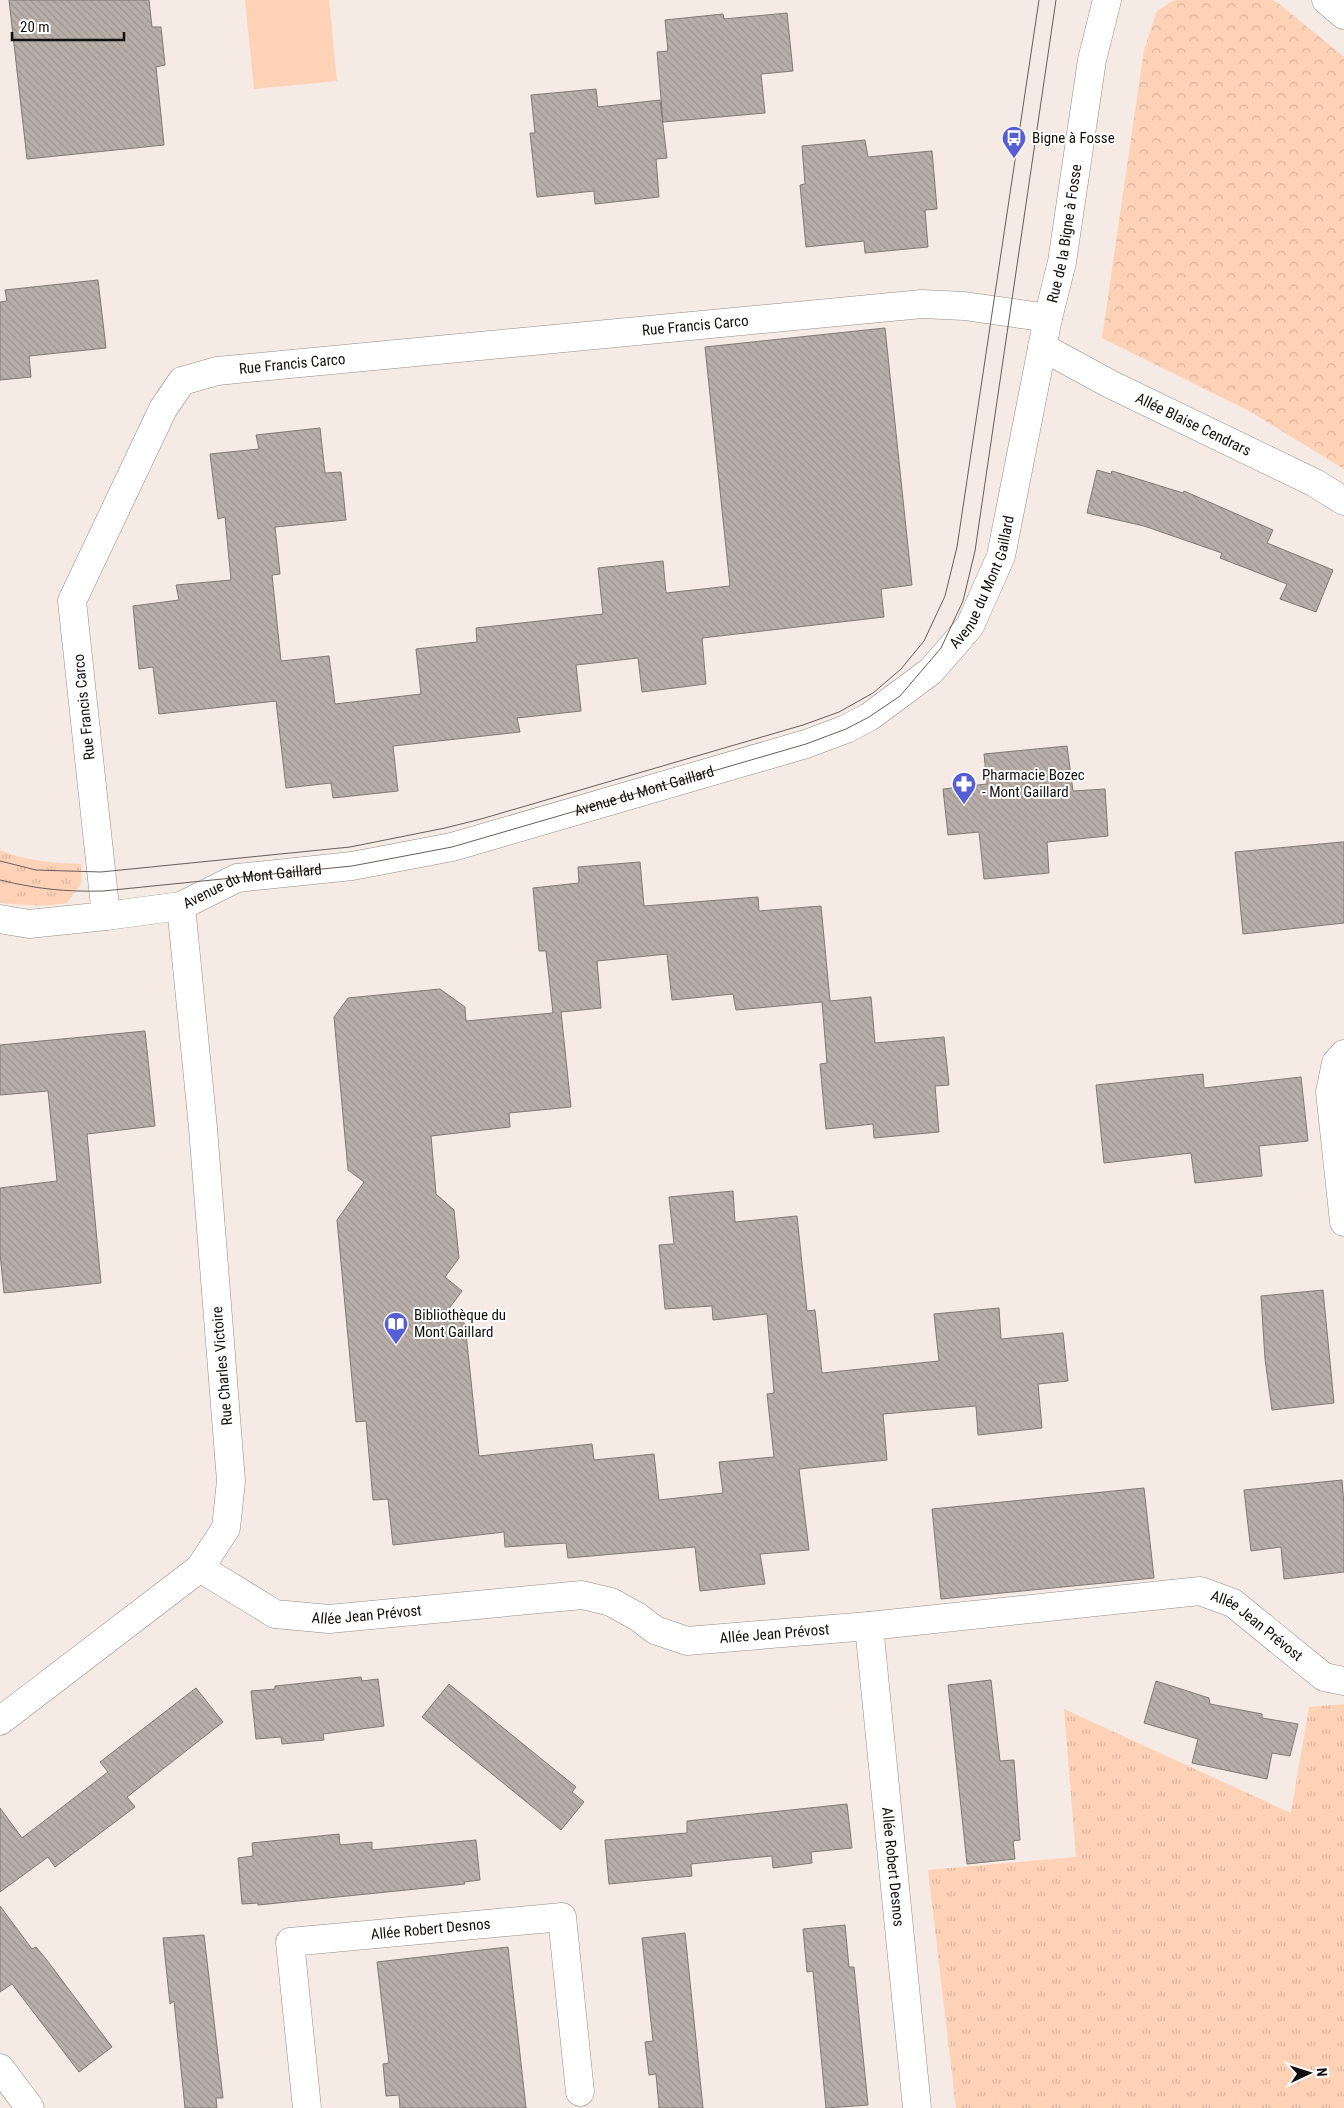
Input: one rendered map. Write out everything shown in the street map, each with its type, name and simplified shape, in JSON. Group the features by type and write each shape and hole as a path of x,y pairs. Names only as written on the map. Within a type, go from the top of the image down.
{"street":[{"name":"Rue de la Bigne à Fosse","path":"1042,348 1062,262 1092,60 1107,0"},
{"path":"1326,0 1344,14"},
{"name":"Rue Francis Carco","path":"106,916 72,601 163,409 182,381 217,371 922,304 964,306 1048,318"},
{"name":"Avenue du Mont Gaillard","path":"0,919 29,924 181,906 237,878 352,866 452,848 795,747 846,729 870,717 931,672 970,626 1001,556 1042,348"},
{"name":"Allée Blaise Cendrars","path":"1042,348 1110,384 1314,483 1344,500"},
{"name":"Rue Charles Victoire","path":"0,1721 200,1568 226,1528 231,1482 203,1128 181,906"},
{"path":"1344,1054 1336,1063 1330,1092 1344,1222"},
{"name":"Allée Jean Prévost","path":"200,1568 275,1614 337,1618 582,1594 610,1602 638,1617 655,1630 687,1641 869,1626 1200,1591 1233,1603 1324,1677 1344,1682"},
{"name":"Allée Robert Desnos","path":"869,1626 917,2108"},
{"name":"Allée Robert Desnos","path":"307,2108 290,1942 562,1917 580,2092"},
{"path":"0,2068 30,2108"}],"green space":[{"path":"245,0 329,0 337,81 254,89"},
{"path":"1174,0 1272,0 1344,57 1344,469 1249,411 1102,338 1144,50 1157,11"},
{"path":"0,850 29,859 81,864 81,884 67,903 26,905 0,903"},
{"path":"1344,1704 1344,2108 956,2108 928,1870 1076,1857 1064,1709 1291,1813 1309,1707"}],"building":[{"path":"9,0 149,0 152,27 161,27 165,65 156,67 164,145 27,159"},
{"path":"787,13 793,71 761,74 765,113 663,122 657,52 668,51 665,20 723,14 724,19"},
{"path":"596,89 598,107 660,100 667,158 656,159 659,197 595,204 594,191 537,197 530,133 535,133 531,95"},
{"path":"865,140 868,157 932,151 937,209 925,210 928,247 865,253 864,241 806,247 800,185 805,184 802,146"},
{"path":"98,280 106,348 29,356 31,377 0,380 0,302 7,301 5,290"},
{"path":"885,328 912,585 881,589 884,617 702,638 706,684 642,692 638,658 576,665 581,711 517,718 520,732 393,746 398,791 333,798 331,783 286,788 276,701 159,714 153,667 139,669 133,606 179,600 176,585 231,580 225,517 218,519 210,454 259,449 256,435 320,428 325,473 341,472 346,520 275,527 280,574 272,575 281,661 329,656 335,704 421,694 416,649 477,642 476,628 603,614 598,568 663,561 666,593 730,586 705,347"},
{"path":"1097,470 1111,474 1112,471 1183,493 1184,491 1273,530 1267,543 1333,570 1316,612 1280,599 1287,584 1220,558 1222,553 1144,526 1087,513"},
{"path":"1067,746 1073,791 1105,789 1108,836 1047,842 1049,873 984,879 979,832 948,835 943,789 987,784 984,754"},
{"path":"1344,842 1344,923 1243,934 1235,852"},
{"path":"640,862 644,906 758,897 759,911 821,906 830,1001 871,997 875,1043 944,1037 949,1085 935,1086 939,1132 874,1138 873,1124 826,1129 820,1064 827,1063 822,1002 736,1010 733,994 672,1000 667,954 597,961 601,1008 561,1012 571,1107 509,1113 510,1127 431,1136 436,1194 454,1210 459,1258 445,1277 462,1291 448,1310 465,1324 479,1456 592,1444 594,1460 654,1454 659,1500 723,1493 719,1462 774,1457 767,1394 774,1393 767,1314 713,1320 712,1306 665,1309 659,1245 674,1244 669,1197 733,1191 735,1222 797,1216 807,1311 815,1310 822,1373 939,1361 934,1314 999,1308 1001,1339 1063,1333 1068,1381 1038,1384 1042,1428 978,1435 976,1406 883,1414 887,1460 799,1469 809,1550 760,1554 765,1584 700,1591 695,1547 568,1558 566,1543 505,1547 504,1532 393,1545 388,1499 373,1500 366,1421 356,1422 337,1220 364,1182 348,1170 334,1017 348,998 440,989 465,1007 466,1021 553,1013 546,951 539,951 533,888 579,883 578,867"},
{"path":"145,1031 155,1126 87,1134 101,1283 4,1293 0,1253 0,1188 57,1181 48,1091 0,1095 0,1045"},
{"path":"1203,1074 1204,1088 1301,1077 1308,1141 1259,1146 1262,1176 1195,1183 1191,1153 1104,1163 1096,1085"},
{"path":"1323,1290 1334,1403 1272,1410 1265,1359 1261,1296"},
{"path":"1342,1480 1344,1572 1284,1579 1281,1547 1251,1551 1244,1490"},
{"path":"1144,1488 1154,1578 941,1599 932,1509"},
{"path":"361,1677 362,1681 378,1679 384,1726 323,1734 324,1740 282,1744 281,1737 256,1739 251,1691 275,1689 275,1686"},
{"path":"991,1680 1000,1761 1014,1760 1020,1840 1013,1841 1015,1859 967,1864 948,1685"},
{"path":"1156,1681 1209,1698 1210,1704 1262,1714 1262,1718 1298,1724 1290,1756 1272,1753 1267,1779 1192,1763 1198,1739 1144,1723"},
{"path":"449,1684 576,1787 572,1792 584,1802 561,1830 422,1717"},
{"path":"196,1688 223,1722 127,1797 135,1807 55,1867 48,1857 0,1892 0,1808 22,1838 108,1772 100,1762"},
{"path":"847,1804 852,1848 811,1852 812,1863 773,1868 772,1856 691,1864 692,1876 609,1884 605,1840 687,1833 687,1821"},
{"path":"339,1834 340,1845 372,1842 372,1850 476,1840 480,1880 464,1882 465,1884 258,1905 258,1903 242,1904 238,1858 253,1856 252,1843"},
{"path":"0,1906 32,1949 36,1947 46,1959 112,2047 79,2072 12,1984 0,1992"},
{"path":"845,1925 849,1967 854,1967 868,2105 826,2108 813,1971 807,1972 803,1929"},
{"path":"685,1933 703,2108 659,2108 656,2074 649,2075 645,2042 653,2041 642,1938"},
{"path":"204,1935 223,2098 216,2098 217,2108 185,2108 174,2001 170,2004 163,1938"},
{"path":"508,1947 526,2108 400,2108 399,2095 386,2096 383,2064 389,2063 377,1962"}],"tram line":[{"path":"0,861 36,870 101,872 350,847 481,819 803,725 839,712 873,693 901,669 924,641 945,596 957,547 1039,0"},
{"path":"0,880 51,889 103,891 352,866 452,847 806,744 846,729 869,717 900,696 941,648 963,601 975,551 1056,0"}],"place":[{"name":"Bigne à Fosse","path":"1014,159"},
{"name":"Pharmacie Bozec - Mont Gaillard","path":"964,805"},
{"name":"Bibliothèque du Mont Gaillard","path":"396,1345"}]}
